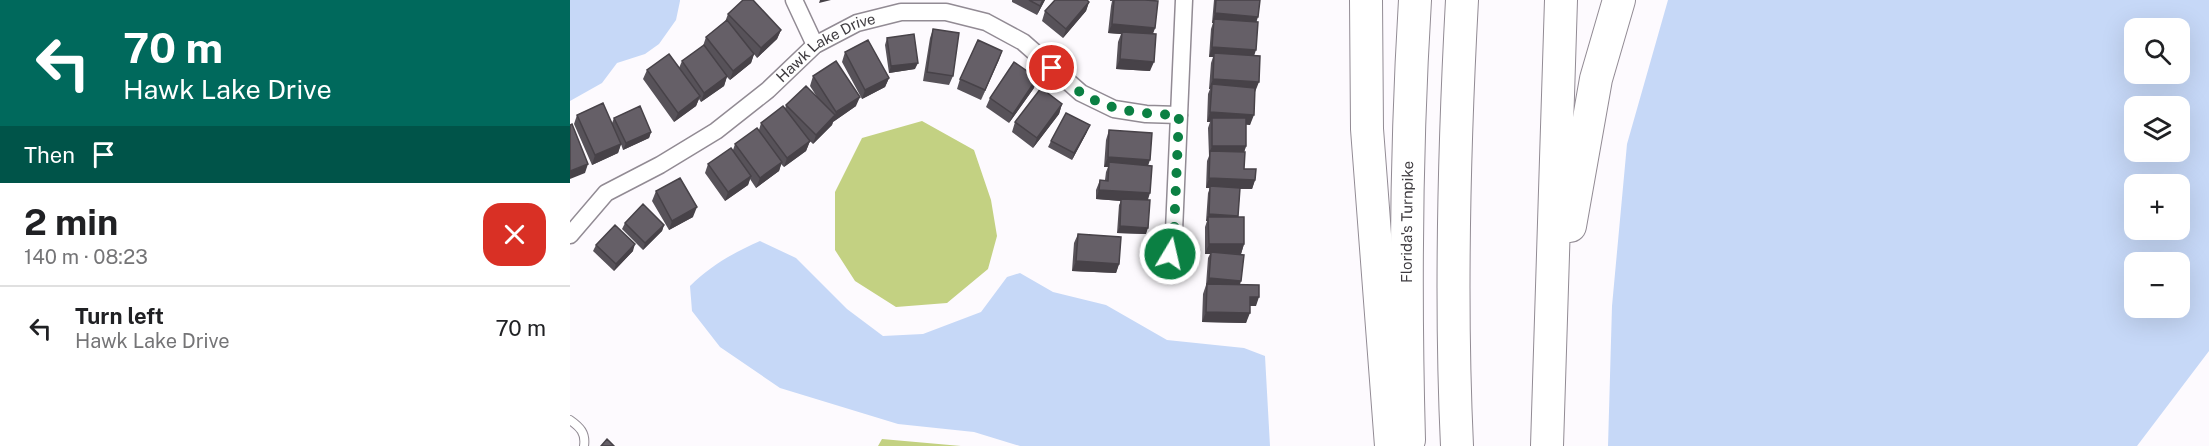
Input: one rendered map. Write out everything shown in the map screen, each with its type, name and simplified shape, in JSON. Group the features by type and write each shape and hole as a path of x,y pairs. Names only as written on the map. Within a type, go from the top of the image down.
{"highway":[{"path":"1366,0 1367,129 1390,446"},
{"name":"Florida's Turnpike","path":"1410,446 1406,261 1409,102 1415,0"},
{"path":"1457,446 1454,262 1456,101 1462,0"},
{"path":"1547,446 1561,0"},
{"path":"1549,403 1557,299 1596,79 1619,0"}],"street":[{"path":"794,0 815,45"},
{"path":"1161,270 1170,254 1174,231 1184,0"},
{"name":"Hawk Lake Drive","path":"570,235 606,193 660,165 716,131 768,90 815,45 857,23 901,12 946,12 986,22 1023,42 1081,93 1114,109 1146,114 1179,115"}],"lane":[{"path":"570,420 581,429 584,435 584,446"}],"green space":[{"path":"922,121 974,150 991,200 997,236 988,269 947,303 896,307 855,281 835,250 835,192 862,138"},
{"path":"882,439 961,446 878,446"}],"water":[{"path":"570,0 680,1 676,20 659,44 645,54 617,63 602,83 570,101"},
{"path":"1668,0 2209,0 2209,351 2137,446 1608,446 1612,306 1627,144"},
{"path":"760,241 796,258 847,309 883,336 923,334 981,312 1007,277 1020,273 1053,292 1106,305 1167,340 1244,348 1265,356 1270,446 1020,446 974,432 898,424 780,388 720,347 692,311 690,286 722,260"}],"building":[{"path":"743,0 753,0 781,30 761,48 728,14"},
{"path":"1029,0 1043,0 1040,6"},
{"path":"1055,0 1087,0 1089,2 1066,29 1045,11"},
{"path":"1114,0 1158,1 1155,28 1112,24"},
{"path":"1216,0 1260,0 1258,17 1215,13"},
{"path":"1214,19 1258,22 1256,50 1212,47"},
{"path":"727,20 754,54 733,71 706,37"},
{"path":"933,29 959,33 953,76 927,72"},
{"path":"1122,32 1156,34 1154,62 1120,59"},
{"path":"914,34 918,63 891,66 887,38"},
{"path":"868,40 889,78 865,90 845,52"},
{"path":"978,40 1002,51 985,90 960,79"},
{"path":"704,45 727,76 704,93 682,61"},
{"path":"1214,53 1260,56 1259,82 1213,79"},
{"path":"669,54 700,96 678,113 647,70"},
{"path":"836,61 860,97 836,112 813,76"},
{"path":"1014,62 1037,78 1013,114 990,98"},
{"path":"1212,84 1255,88 1254,115 1210,112"},
{"path":"806,86 835,115 816,135 786,105"},
{"path":"1041,88 1062,104 1037,138 1015,122"},
{"path":"603,103 621,144 595,155 577,115"},
{"path":"640,106 651,132 626,143 614,118"},
{"path":"783,106 810,141 787,158 761,123"},
{"path":"1066,113 1090,125 1074,153 1051,141"},
{"path":"1212,118 1246,118 1246,146 1212,146"},
{"path":"572,124 588,164 570,171 570,125"},
{"path":"757,128 782,162 760,178 735,144"},
{"path":"1109,130 1152,133 1150,160 1108,157"},
{"path":"731,148 751,176 728,192 708,164"},
{"path":"1210,151 1245,152 1244,169 1256,169 1255,180 1209,178"},
{"path":"1109,162 1152,166 1150,193 1099,190 1100,180 1108,181"},
{"path":"680,178 697,207 672,221 656,191"},
{"path":"1210,186 1240,188 1238,216 1209,214"},
{"path":"1121,199 1150,200 1148,228 1120,226"},
{"path":"643,204 664,225 645,243 625,223"},
{"path":"1208,217 1244,217 1244,244 1209,244"},
{"path":"615,225 635,244 616,264 596,245"},
{"path":"1078,234 1121,237 1119,264 1076,261"},
{"path":"1211,252 1244,255 1241,281 1209,278"},
{"path":"1207,284 1259,285 1259,297 1250,297 1250,313 1206,312"},
{"path":"607,439 614,446 601,446"}],"route":[{"path":"1052,68 1081,93 1114,109 1146,114 1179,115 1174,231 1170,254"}]}
